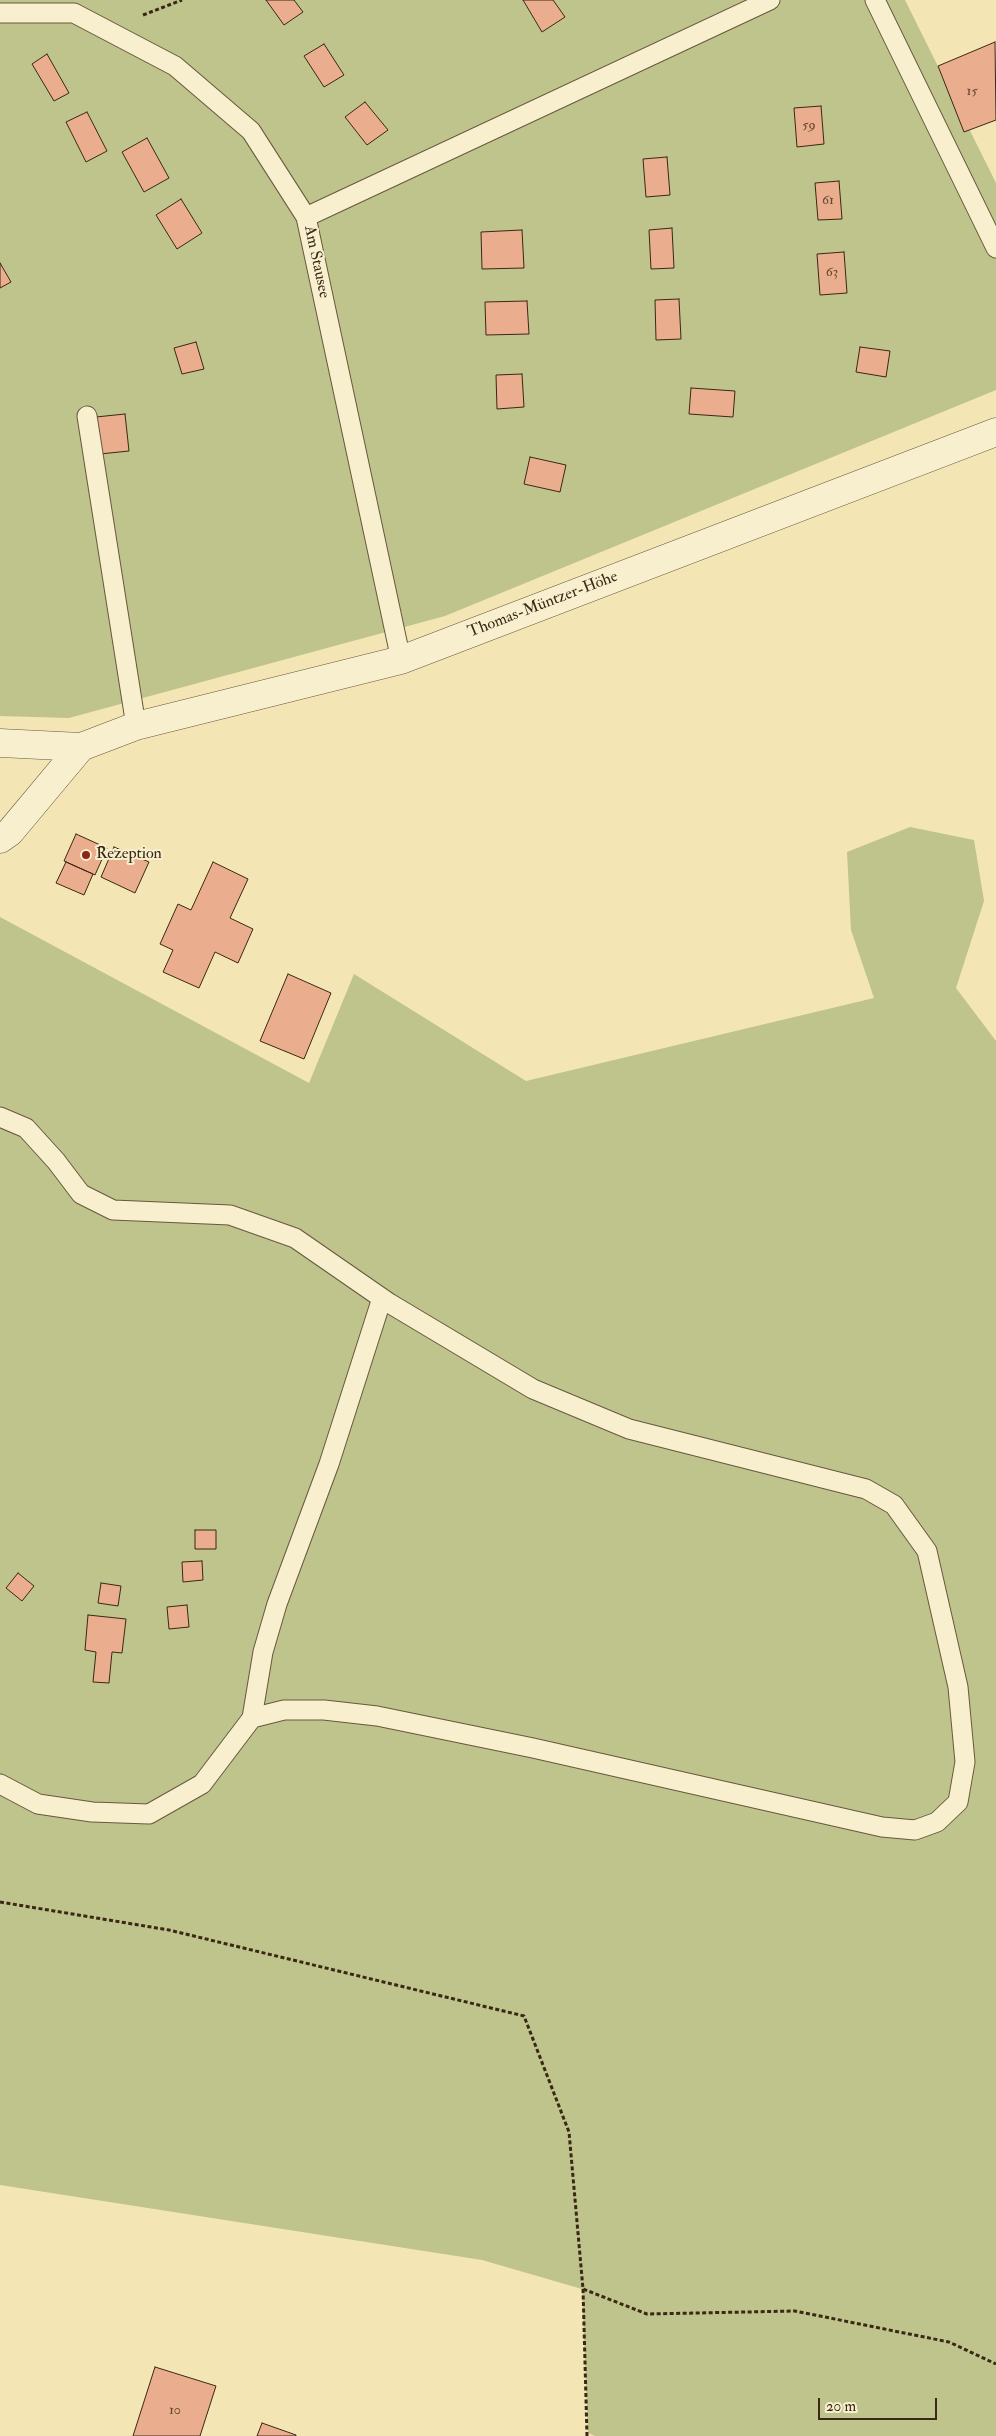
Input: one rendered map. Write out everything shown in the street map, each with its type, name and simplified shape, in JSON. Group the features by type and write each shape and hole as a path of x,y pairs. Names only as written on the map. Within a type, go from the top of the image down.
{"street":[{"name":"Thomas-Müntzer-Höhe","path":"0,743 80,747 136,726 401,660 996,432"},
{"name":"Thomas-Müntzer-Höhe","path":"3,841 80,747"}],"lane":[{"path":"306,217 770,0"},
{"path":"875,0 996,248"},
{"name":"Am Stausee","path":"0,13 74,13 175,66 251,131 306,217 401,660"},
{"path":"87,416 136,726"},
{"path":"0,1117 26,1128 56,1161 81,1194 113,1210 230,1215 295,1238 382,1298 533,1388 629,1429 866,1489 894,1505 927,1552 958,1687 965,1762 958,1802 937,1822 915,1830 882,1827 533,1748 377,1716 324,1710 284,1710 252,1718"},
{"path":"0,1784 38,1804 92,1812 149,1814 202,1784 252,1718 263,1652 277,1604 329,1464 382,1298"}],"path":[{"path":"0,1902 169,1930 524,2016 569,2132 583,2289 587,2434"},
{"path":"583,2289 647,2314 795,2310 949,2342 996,2364"}],"green space":[{"path":"0,0 905,0 996,183 996,390 445,616 69,718 0,716"},
{"path":"910,827 974,840 984,901 956,988 996,1041 996,2436 595,2436 588,2433 582,2289 482,2260 0,2185 0,917 309,1083 354,974 526,1081 874,998 851,930 847,852"}],"building":[{"path":"266,0 294,0 303,12 284,25"},
{"path":"523,0 553,0 565,17 542,32"},
{"path":"995,42 996,120 964,132 938,66"},
{"path":"324,44 344,75 324,87 304,56"},
{"path":"47,54 69,93 54,101 32,64"},
{"path":"365,102 388,130 367,145 345,117"},
{"path":"821,106 824,144 797,147 794,108"},
{"path":"87,112 107,151 86,162 66,122"},
{"path":"147,138 169,178 144,192 122,152"},
{"path":"667,157 670,195 646,197 643,159"},
{"path":"839,181 842,219 818,220 815,183"},
{"path":"181,199 202,233 177,249 156,215"},
{"path":"672,228 674,268 651,269 649,230"},
{"path":"522,230 524,268 482,269 481,232"},
{"path":"844,252 847,293 820,295 817,254"},
{"path":"0,263 11,282 0,288"},
{"path":"679,299 681,339 656,340 655,300"},
{"path":"527,301 529,334 486,335 485,302"},
{"path":"196,342 204,369 182,374 174,348"},
{"path":"860,347 890,351 886,377 856,372"},
{"path":"522,374 524,407 497,409 496,375"},
{"path":"691,388 735,391 733,417 689,414"},
{"path":"125,414 129,451 100,454 96,417"},
{"path":"530,457 566,465 560,492 524,484"},
{"name":"Rezeption","path":"76,834 107,848 95,875 64,861"},
{"path":"114,847 149,862 135,893 101,877"},
{"path":"66,862 93,874 84,895 56,883"},
{"path":"213,862 248,879 230,918 253,929 238,963 215,952 199,988 163,972 173,950 160,944 178,904 191,910"},
{"path":"288,974 331,993 304,1059 260,1041"},
{"path":"195,1530 216,1530 216,1549 195,1549"},
{"path":"202,1561 203,1580 183,1582 182,1562"},
{"path":"18,1573 34,1586 22,1601 6,1588"},
{"path":"101,1583 121,1586 118,1606 98,1603"},
{"path":"187,1605 189,1627 169,1629 167,1607"},
{"path":"88,1615 126,1619 122,1653 112,1652 109,1683 93,1682 96,1652 85,1650"},
{"path":"155,2367 216,2386 200,2436 133,2436"},
{"path":"262,2423 296,2435 296,2436 257,2436"}],"place":[{"name":"Rezeption","path":"86,855"}]}
